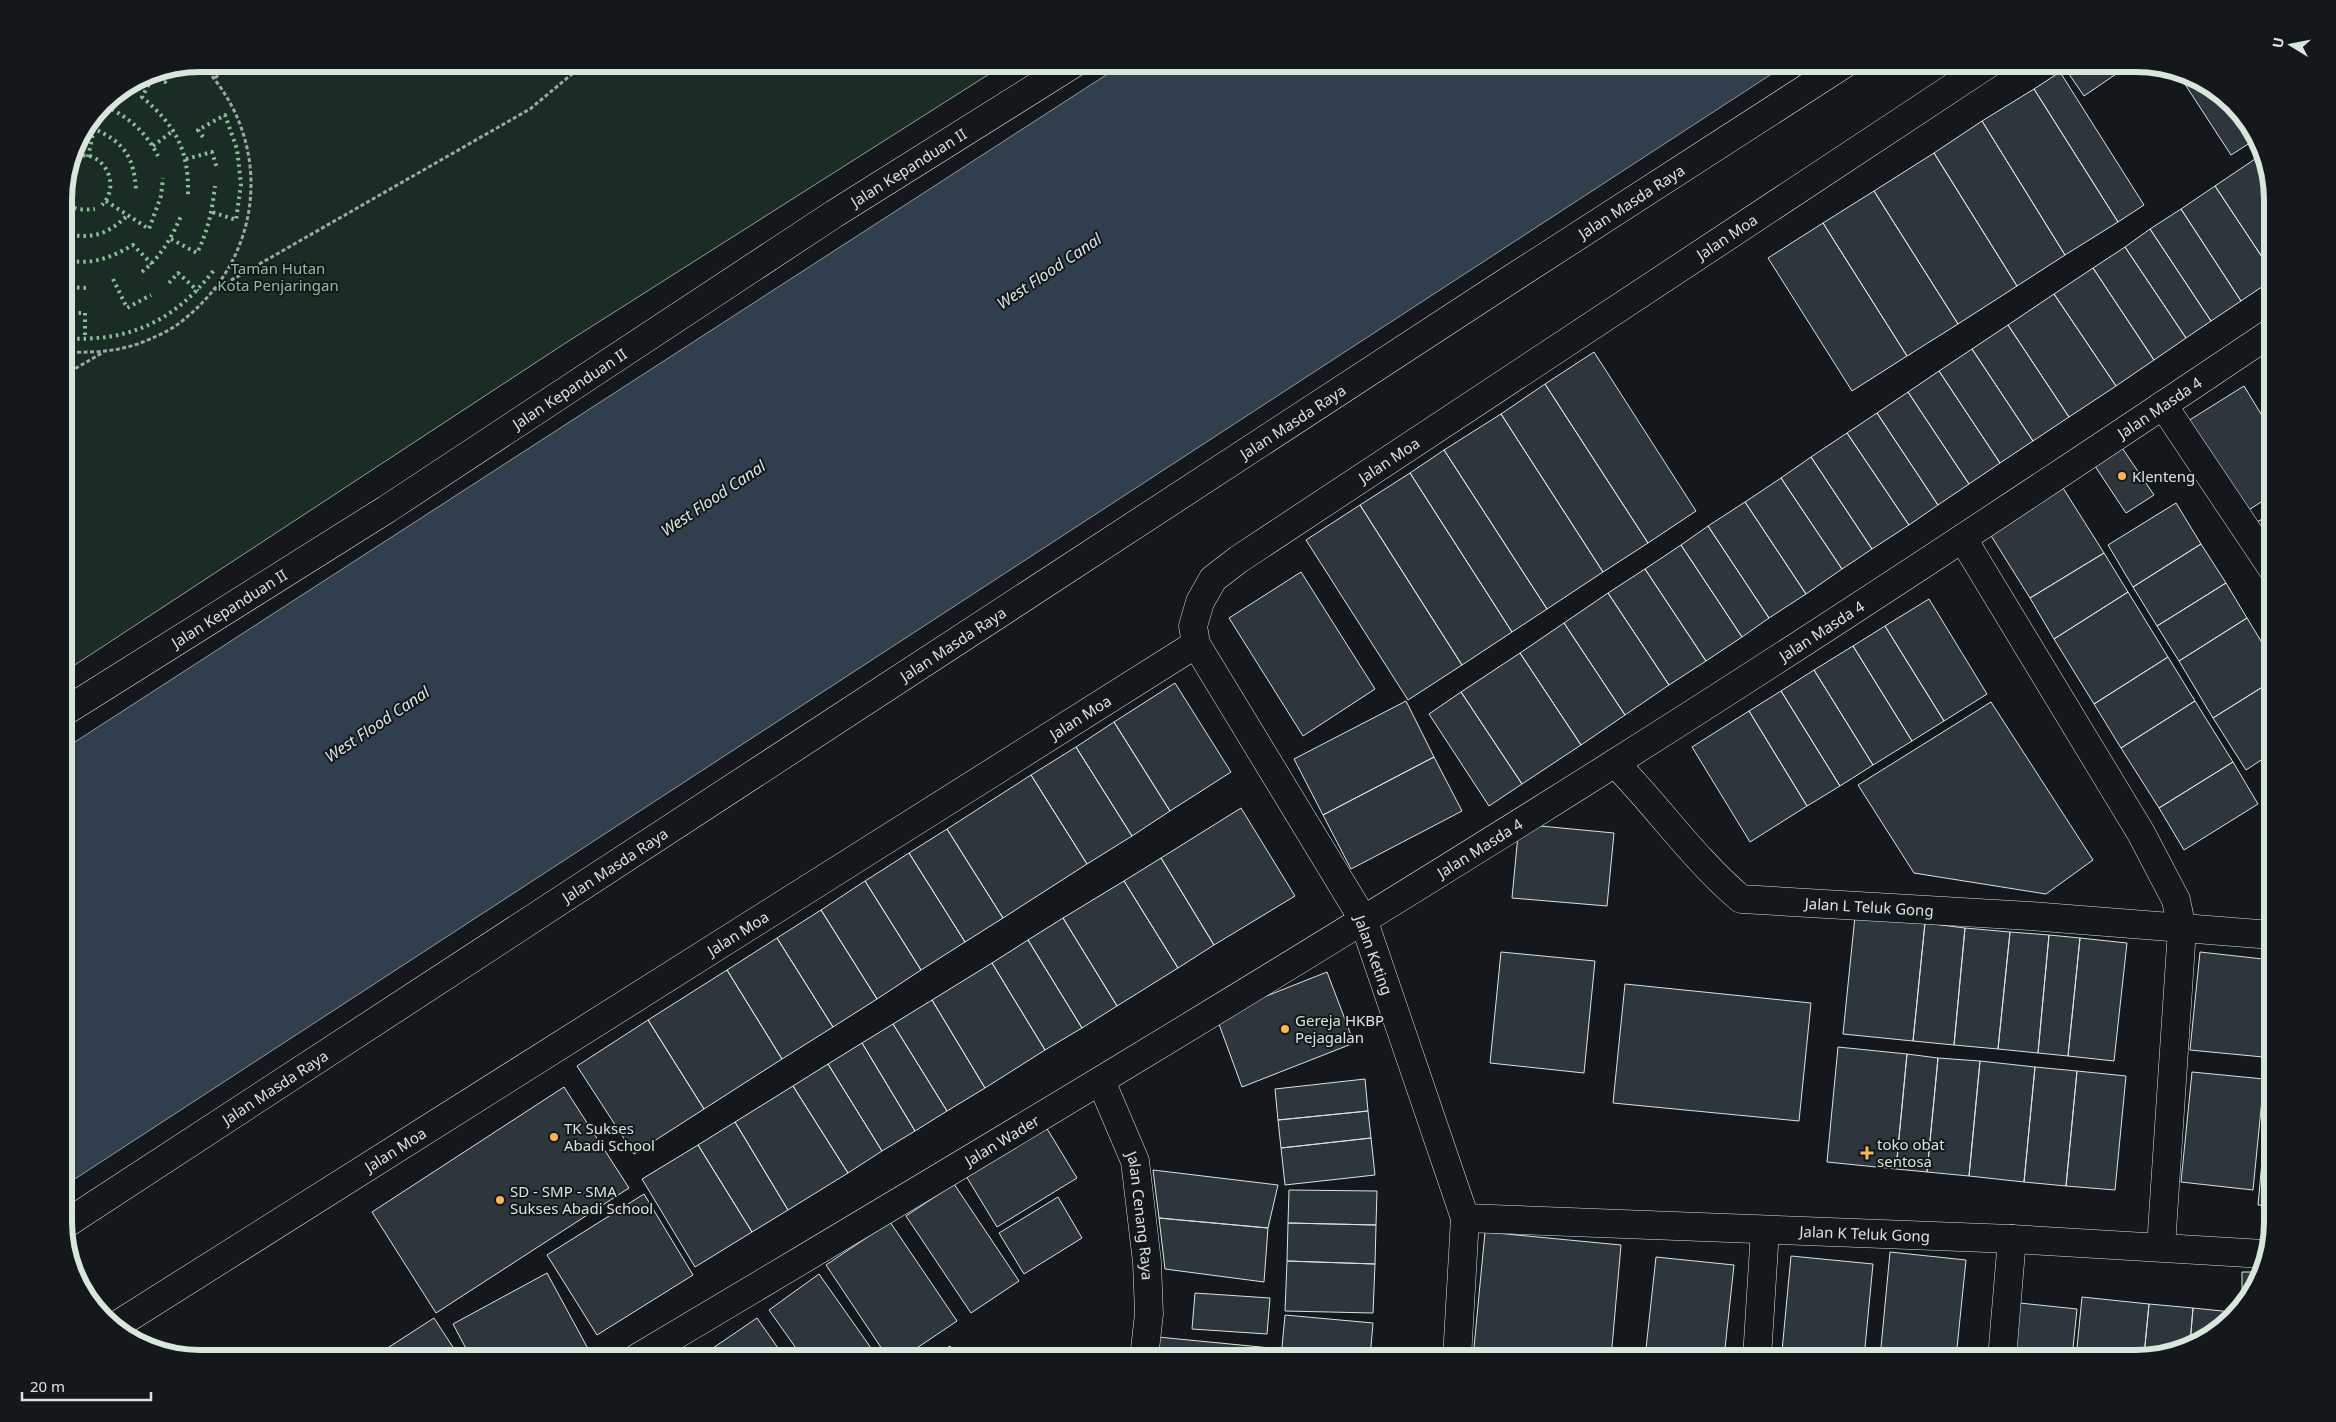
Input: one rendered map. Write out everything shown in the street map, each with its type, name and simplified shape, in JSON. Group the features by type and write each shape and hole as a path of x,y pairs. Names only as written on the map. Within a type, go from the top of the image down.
{"street":[{"name":"Jalan Masda Raya","path":"73,1220 1508,281 1831,72"},
{"name":"Jalan Moa","path":"121,1322 1196,644 1193,626 1200,602 1213,579 1239,559 1976,72"},
{"name":"Jalan Kepanduan II","path":"73,706 387,509 834,214 1059,73"},
{"name":"Jalan Masda 4","path":"1363,919 1615,763 1963,539 2263,338"},
{"path":"2163,405 2263,555"},
{"path":"1963,539 2141,833 2176,900 2182,929 2161,1247"},
{"name":"Jalan Keting","path":"1196,644 1363,919 1465,1218 1457,1350"},
{"name":"Jalan L Teluk Gong","path":"1615,763 1649,799 1716,878 1741,899 2030,916 2264,934"},
{"name":"Jalan Wader","path":"650,1350 1101,1081 1363,919"},
{"name":"Jalan Cenang Raya","path":"1101,1081 1135,1161 1147,1262 1149,1314 1145,1350"},
{"name":"Jalan K Teluk Gong","path":"1465,1218 2012,1239 2259,1254"},
{"path":"1758,1350 1765,1230"},
{"path":"2003,1350 2012,1239"}],"path":[{"path":"73,370 103,353 134,345 165,332 192,313 214,290 234,258 248,222 252,184 248,146 235,111 210,73"},
{"path":"215,78 221,73"},
{"path":"214,290 530,109 573,73"},
{"path":"73,352 103,353"}],"green space":[{"name":"Taman Hutan Kota Penjaringan","path":"192,73 991,73 564,344 73,666 73,192 82,151 94,129 110,110 129,94 151,82 175,75"}],"water":[{"name":"West Flood Canal","path":"1774,72 73,1180 73,743 1110,73"}],"building":[{"path":"2060,72 2144,205 2118,222 2034,89"},
{"path":"2068,72 2119,72 2084,96"},
{"path":"2183,81 2207,94 2220,104 2242,129 2250,143 2231,155"},
{"path":"2034,89 2118,222 2065,255 1982,121"},
{"path":"1982,121 2065,255 2017,286 1934,153"},
{"path":"1934,153 2017,286 1958,324 1874,191"},
{"path":"2257,158 2263,192 2263,259 2215,186"},
{"path":"2215,186 2263,259 2263,286 2241,301 2181,209"},
{"path":"1874,191 1958,324 1907,356 1823,223"},
{"path":"2181,209 2241,301 2211,321 2150,229"},
{"path":"1823,223 1907,356 1852,391 1768,258"},
{"path":"2150,229 2211,321 2186,338 2125,247"},
{"path":"2125,247 2186,338 2154,360 2093,268"},
{"path":"2093,268 2154,360 2116,386 2054,294"},
{"path":"2054,294 2116,386 2069,417 2008,325"},
{"path":"2008,325 2069,417 2033,441 1972,349"},
{"path":"1972,349 2033,441 2000,463 1939,371"},
{"path":"1594,352 1696,511 1648,543 1545,384"},
{"path":"1939,371 2000,463 1969,484 1908,392"},
{"path":"1545,384 1648,543 1603,572 1501,414"},
{"path":"2244,386 2263,418 2263,501 2244,513 2188,421"},
{"path":"1908,392 1969,484 1938,505 1877,413"},
{"path":"1877,413 1938,505 1909,525 1847,433"},
{"path":"1501,414 1603,572 1547,609 1444,450"},
{"path":"1847,433 1909,525 1872,549 1811,457"},
{"name":"Klenteng","path":"2116,439 2154,495 2126,513 2089,457"},
{"path":"1444,450 1547,609 1512,632 1410,473"},
{"path":"1811,457 1872,549 1842,569 1781,478"},
{"path":"1410,473 1512,632 1462,665 1360,505"},
{"path":"1781,478 1842,569 1806,594 1745,502"},
{"path":"2063,488 2104,553 2030,598 1990,534"},
{"path":"1745,502 1806,594 1769,618 1708,526"},
{"path":"2176,503 2201,544 2133,587 2108,545"},
{"path":"1360,505 1462,665 1408,700 1306,540"},
{"path":"2263,518 2263,532 2257,522"},
{"path":"1708,526 1769,618 1742,637 1681,545"},
{"path":"2201,544 2226,583 2157,626 2133,587"},
{"path":"1681,545 1742,637 1706,661 1645,569"},
{"path":"2104,553 2128,592 2054,639 2030,598"},
{"path":"1645,569 1706,661 1669,685 1608,593"},
{"path":"1301,572 1375,689 1303,736 1229,618"},
{"path":"2226,583 2247,618 2179,661 2157,626"},
{"path":"2128,592 2168,657 2094,704 2054,639"},
{"path":"1608,593 1669,685 1625,715 1564,623"},
{"path":"1929,599 1987,694 1944,721 1885,626"},
{"path":"2247,618 2263,645 2263,686 2213,718 2179,661"},
{"path":"1564,623 1625,715 1581,745 1520,653"},
{"path":"1885,626 1944,721 1912,741 1853,646"},
{"path":"1853,646 1912,741 1873,765 1814,670"},
{"path":"1520,653 1581,745 1522,784 1461,692"},
{"path":"2168,657 2195,701 2121,748 2094,704"},
{"path":"1814,670 1873,765 1840,786 1781,691"},
{"path":"1175,683 1231,772 1170,811 1114,722"},
{"path":"2263,686 2264,759 2246,770 2213,718"},
{"path":"1781,691 1840,786 1807,806 1749,711"},
{"path":"1461,692 1522,784 1489,806 1429,714"},
{"path":"1406,701 1434,757 1323,815 1294,759"},
{"path":"2195,701 2233,762 2159,808 2121,748"},
{"path":"1991,702 2093,860 2046,894 1914,873 1858,785"},
{"path":"1749,711 1807,806 1750,842 1692,747"},
{"path":"1114,722 1170,811 1132,836 1076,747"},
{"path":"1076,747 1132,836 1087,864 1031,775"},
{"path":"1434,757 1462,811 1351,869 1323,815"},
{"path":"2233,762 2258,804 2184,850 2159,808"},
{"path":"1031,775 1087,864 1003,918 947,829"},
{"path":"1241,808 1295,896 1214,945 1161,858"},
{"path":"1519,824 1614,833 1607,906 1512,898"},
{"path":"947,829 1003,918 965,942 909,853"},
{"path":"909,853 965,942 921,970 865,881"},
{"path":"1161,858 1214,945 1178,968 1124,881"},
{"path":"865,881 921,970 877,999 821,910"},
{"path":"1124,881 1178,968 1117,1006 1063,918"},
{"path":"821,910 877,999 833,1027 777,938"},
{"path":"1855,916 1925,923 1913,1041 1843,1034"},
{"path":"1063,918 1117,1006 1082,1028 1028,940"},
{"path":"1925,923 1965,928 1954,1045 1913,1041"},
{"path":"1965,928 2010,932 1998,1049 1954,1045"},
{"path":"2010,932 2049,935 2038,1053 1998,1049"},
{"path":"2049,935 2080,938 2068,1056 2038,1053"},
{"path":"777,938 833,1027 782,1059 727,970"},
{"path":"2080,938 2127,943 2114,1061 2068,1056"},
{"path":"1028,940 1082,1028 1045,1050 992,963"},
{"path":"1501,952 1595,961 1584,1073 1490,1063"},
{"path":"2200,952 2264,959 2263,1057 2190,1050"},
{"path":"992,963 1045,1050 985,1088 932,1000"},
{"path":"727,970 782,1059 704,1109 648,1020"},
{"name":"Gereja HKBP Pejagalan","path":"1327,972 1354,1043 1242,1087 1216,1016"},
{"path":"1625,984 1811,1003 1799,1121 1613,1103"},
{"path":"932,1000 985,1088 947,1111 893,1024"},
{"path":"648,1020 704,1109 634,1154 577,1066"},
{"path":"893,1024 947,1111 915,1131 862,1043"},
{"path":"862,1043 915,1131 882,1151 828,1064"},
{"path":"1838,1047 1907,1054 1896,1169 1827,1162"},
{"path":"1907,1054 1938,1058 1927,1172 1896,1169"},
{"path":"1938,1058 1980,1061 1969,1176 1927,1172"},
{"path":"1980,1061 2035,1067 2024,1182 1969,1176"},
{"path":"828,1064 882,1151 848,1173 793,1086"},
{"path":"2035,1067 2077,1071 2066,1186 2024,1182"},
{"path":"2077,1071 2126,1076 2115,1190 2066,1186"},
{"path":"2192,1072 2264,1079 2253,1190 2181,1182"},
{"path":"1365,1079 1368,1111 1278,1120 1275,1089"},
{"path":"793,1086 848,1173 788,1210 735,1122"},
{"name":"SD - SMP - SMA Sukses Abadi School","path":"564,1087 629,1188 436,1313 372,1212"},
{"path":"1368,1111 1371,1138 1281,1148 1278,1120"},
{"path":"735,1122 788,1210 752,1232 698,1145"},
{"path":"1046,1127 1077,1178 997,1227 966,1176"},
{"path":"1371,1138 1375,1175 1285,1185 1281,1148"},
{"path":"2264,1140 2264,1205 2258,1205"},
{"path":"698,1145 752,1232 695,1267 642,1179"},
{"path":"1153,1170 1278,1185 1268,1228 1159,1218"},
{"path":"954,1184 1019,1281 971,1313 906,1216"},
{"path":"1289,1190 1377,1191 1376,1225 1288,1223"},
{"path":"644,1194 693,1275 597,1335 547,1255"},
{"path":"1058,1197 1082,1238 1024,1274 999,1233"},
{"path":"1159,1218 1268,1228 1264,1282 1165,1269"},
{"path":"890,1222 957,1321 914,1350 883,1350 826,1265"},
{"path":"1288,1223 1376,1225 1375,1264 1287,1261"},
{"path":"1485,1232 1621,1245 1612,1350 1474,1350"},
{"path":"1890,1252 1966,1260 1957,1350 1881,1350"},
{"path":"1791,1256 1873,1264 1865,1350 1782,1350"},
{"path":"1656,1257 1734,1265 1725,1350 1646,1350"},
{"path":"1287,1261 1375,1264 1373,1313 1285,1311"},
{"path":"2242,1272 2253,1272 2246,1286 2242,1292"},
{"path":"547,1273 589,1350 467,1350 453,1324"},
{"path":"819,1274 872,1350 797,1350 769,1310"},
{"path":"1195,1293 1270,1298 1267,1334 1192,1329"},
{"path":"2082,1297 2149,1304 2145,1349 2077,1350"},
{"path":"2010,1302 2077,1309 2073,1350 2005,1350"},
{"path":"2149,1304 2193,1308 2191,1337 2169,1345 2145,1349"},
{"path":"2193,1308 2227,1311 2214,1323 2191,1337"},
{"path":"1285,1315 1373,1323 1371,1350 1282,1350"},
{"path":"434,1318 455,1350 384,1350"},
{"path":"757,1318 779,1350 710,1350"},
{"path":"1158,1337 1271,1348 1271,1350 1157,1350"},
{"path":"950,1346 953,1350 944,1350"}],"hedge":[{"path":"160,79 165,82 168,77"},
{"path":"150,83 142,97 164,118 178,140 186,165 188,195"},
{"path":"111,109 138,128 158,156"},
{"path":"203,137 198,130 225,115 237,149 241,184 236,220 212,212"},
{"path":"88,157 94,129 113,139 126,152 130,160 136,190"},
{"path":"153,146 174,130"},
{"path":"186,159 212,152 217,168"},
{"path":"80,156 90,156 98,160 105,167 109,175 108,195 102,205"},
{"path":"106,201 149,229 161,196 163,178"},
{"path":"171,239 197,253 209,221 215,186"},
{"path":"73,208 95,209"},
{"path":"73,235 99,234 113,227 128,215"},
{"path":"142,272 165,247 181,216"},
{"path":"73,261 100,260 133,245 152,264"},
{"path":"73,338 109,337 148,325 183,303 214,270"},
{"path":"169,283 178,273 198,291"},
{"path":"113,279 127,308 151,295"},
{"path":"73,287 87,288"},
{"path":"73,313 85,313 85,339"}],"place":[{"name":"Klenteng","path":"2122,476"},
{"name":"Gereja HKBP Pejagalan","path":"1285,1029"},
{"name":"TK Sukses Abadi School","path":"554,1137"},
{"name":"toko obat sentosa","path":"1867,1153"},
{"name":"SD - SMP - SMA Sukses Abadi School","path":"500,1200"}]}
